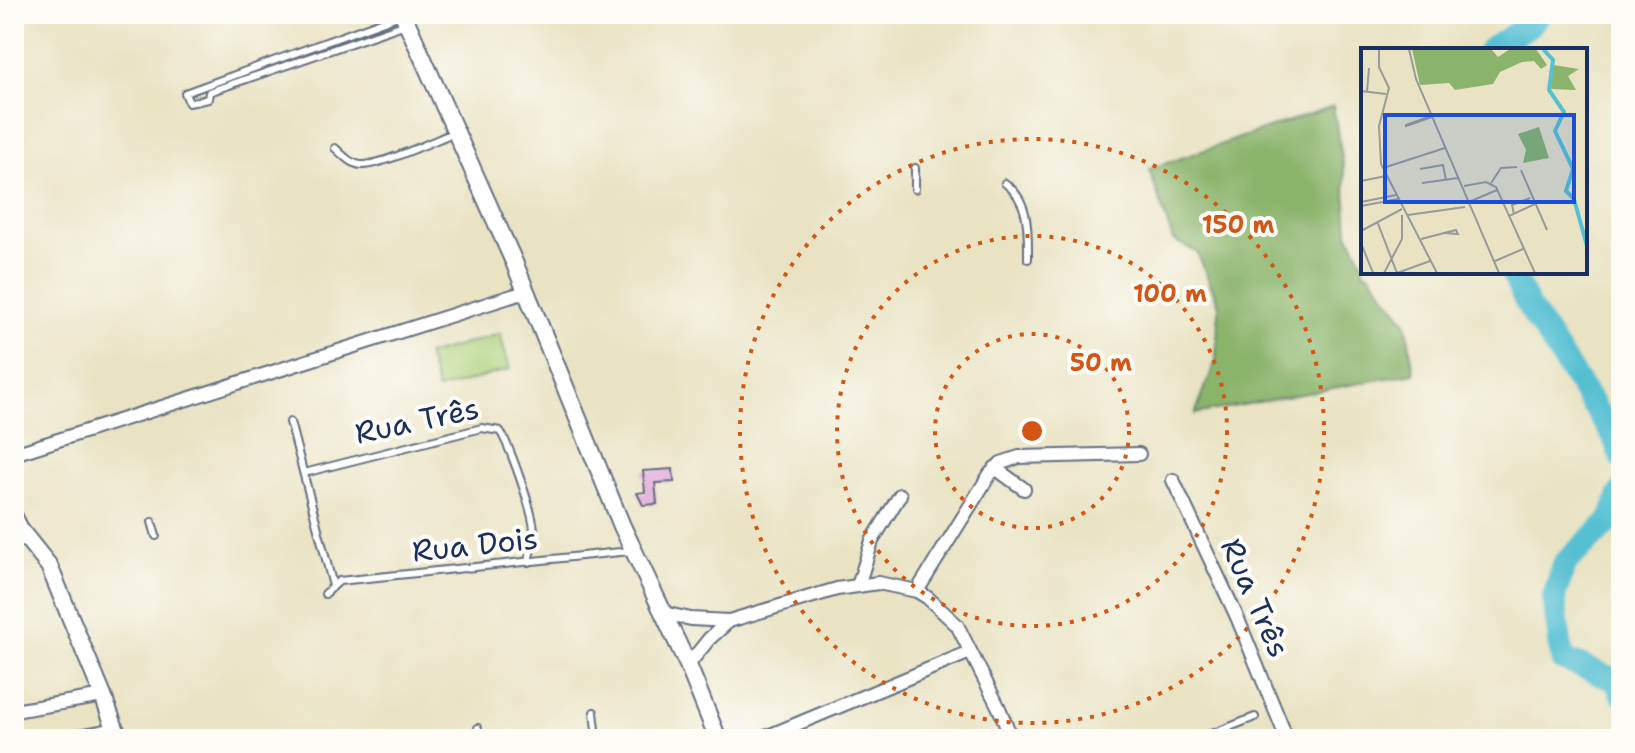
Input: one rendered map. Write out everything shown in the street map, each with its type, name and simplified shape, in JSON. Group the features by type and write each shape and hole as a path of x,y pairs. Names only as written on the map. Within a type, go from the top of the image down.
{"main road":[{"path":"404,17 457,132 634,551 688,665 718,739"},
{"path":"16,527 49,566 116,733"}],"street":[{"path":"14,454 525,292"},
{"path":"917,591 1001,463 1019,457 1139,454"},
{"path":"995,468 1024,489"},
{"name":"Rua Três","path":"1173,480 1237,617 1287,739"},
{"path":"858,586 872,541 900,495"},
{"path":"663,613 691,619 729,621 837,589 878,583 917,591 957,625 1012,739"},
{"path":"688,665 729,621"},
{"path":"761,739 970,652"},
{"path":"14,711 103,696"}],"lane":[{"path":"404,17 209,92 208,99 189,103 185,93 404,17"},
{"path":"335,148 349,161 361,165 376,163 457,132"},
{"path":"915,168 915,189"},
{"path":"1005,183 1019,197 1028,220 1028,259"},
{"path":"290,422 333,586 325,594"},
{"name":"Rua Três","path":"304,473 482,428 500,431 507,441 534,530 528,562"},
{"path":"152,522 156,536"},
{"name":"Rua Dois","path":"333,586 339,581 634,551"},
{"path":"594,712 597,739"},
{"path":"1199,739 1255,717"},
{"path":"478,728 480,739"},
{"path":"48,739 116,733"}],"green space":[{"path":"1333,106 1344,170 1348,233 1361,259 1361,274 1370,274 1406,322 1414,373 1195,414 1216,360 1219,305 1197,252 1173,240 1149,169"},
{"path":"500,334 510,369 438,390 427,355"}],"building":[{"path":"673,469 674,482 655,483 657,504 643,505 637,493 645,492 643,471"}],"waterway":[{"path":"1493,48 1528,26 1540,14"},
{"path":"1513,274 1528,306 1614,437 1621,456"},
{"path":"1621,492 1610,521 1565,563 1554,597 1562,659 1616,680 1621,693"}]}
